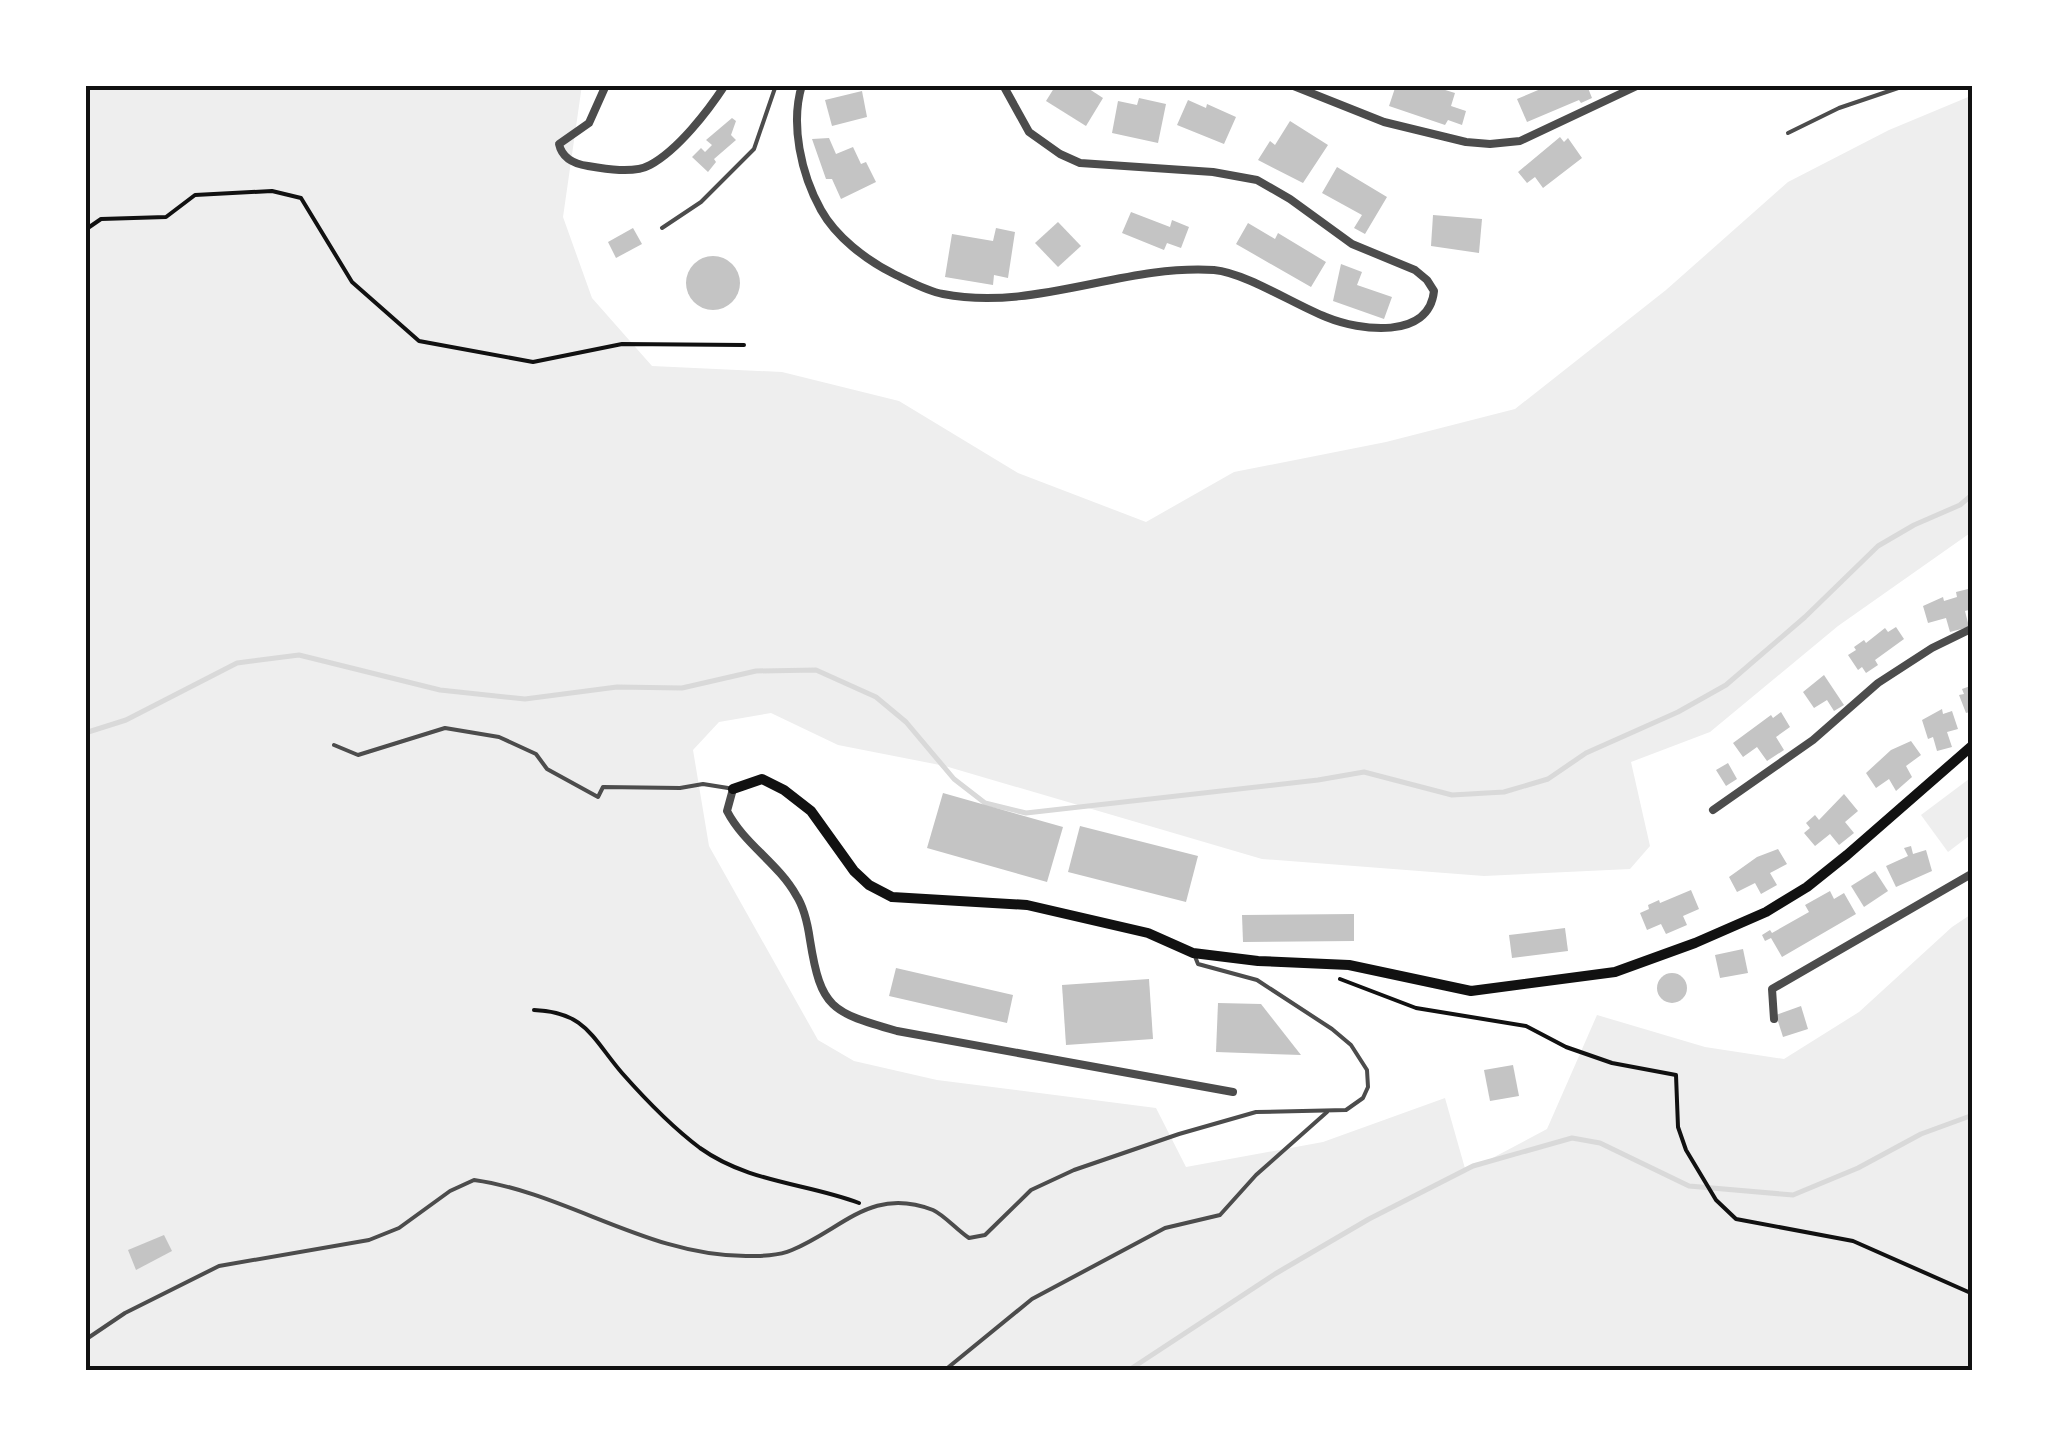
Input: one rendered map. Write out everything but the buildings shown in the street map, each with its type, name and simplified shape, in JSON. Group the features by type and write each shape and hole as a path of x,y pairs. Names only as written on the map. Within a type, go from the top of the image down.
{"main road":[{"path":"733,789 762,780 784,790 811,811 869,885 892,897 1027,906 1148,934 1193,954 1258,962 1349,965 1471,990 1614,972 1748,920 1807,887 1973,745"}],"street":[{"path":"606,85 589,123 560,140 560,151 571,162 614,169 649,166 705,116 725,85"},
{"path":"802,85 800,146 811,190 825,217 874,264 942,294 1018,298 1184,269 1222,271 1336,320 1390,328 1417,322 1429,309 1434,291 1422,275 1352,244 1257,180 1213,172 1080,162 1053,151 1029,132 1003,85"},
{"path":"1291,85 1384,122 1490,144 1520,140 1640,85"},
{"path":"1713,810 1813,740 1878,683 1932,648 1973,628"},
{"path":"733,789 728,811 734,824 779,871 798,898 820,992 834,1007 856,1019 897,1030 1233,1092"},
{"path":"1774,1020 1772,989 1973,873"}],"lane":[{"path":"662,228 701,202 754,149 776,85"},
{"path":"1788,134 1839,108 1907,85"},
{"path":"334,746 358,754 445,728 499,737 536,754 547,770 598,797 604,787 680,788 703,784 733,789"},
{"path":"85,1340 125,1313 219,1266 368,1240 399,1228 474,1180 548,1200 662,1243 731,1255 790,1251 868,1206 908,1204 936,1211 969,1238 985,1235 1031,1190 1074,1170 1256,1112 1346,1110 1363,1098 1368,1070 1351,1046 1301,1007 1257,980 1198,964 1193,954"},
{"path":"944,1370 1032,1299 1165,1228 1220,1214 1328,1112"}],"path":[{"path":"85,230 101,219 166,217 195,195 272,191 301,198 352,282 420,342 534,362 622,344 744,345"},
{"path":"1332,976 1416,1008 1526,1026 1566,1047 1612,1063 1676,1075 1678,1127 1686,1150 1716,1200 1736,1220 1853,1241 1973,1294"},
{"path":"534,1010 572,1017 592,1032 621,1071 701,1149 771,1182 868,1206"}],"shaded area":[{"path":"85,85 582,85 563,217 592,298 652,366 782,372 899,401 1018,473 1146,522 1234,472 1386,442 1515,409 1666,290 1788,182 1889,130 1973,95 1973,531 1838,626 1710,732 1631,762 1650,846 1630,869 1484,876 1262,859 945,766 838,745 771,713 719,722 693,750 709,846 818,1040 854,1061 937,1080 1156,1108 1186,1167 1323,1142 1445,1098 1466,1172 1547,1129 1597,1015 1705,1047 1784,1059 1859,1012 1952,927 1973,913 1973,1370 85,1370"},
{"path":"1973,776 1973,833 1948,852 1921,815"}],"waterway":[{"path":"85,733 126,720 237,663 299,655 440,690 525,699 617,687 682,688 756,671 816,670 876,697 906,722 954,779 985,803 1026,813 1364,772 1452,795 1504,792 1548,779 1586,753 1678,712 1726,685 1805,617 1878,546 1960,505 1973,494"},
{"path":"1129,1370 1275,1274 1369,1219 1473,1166 1572,1138 1600,1143 1689,1186 1793,1195 1858,1168 1921,1134 1973,1115"}]}
